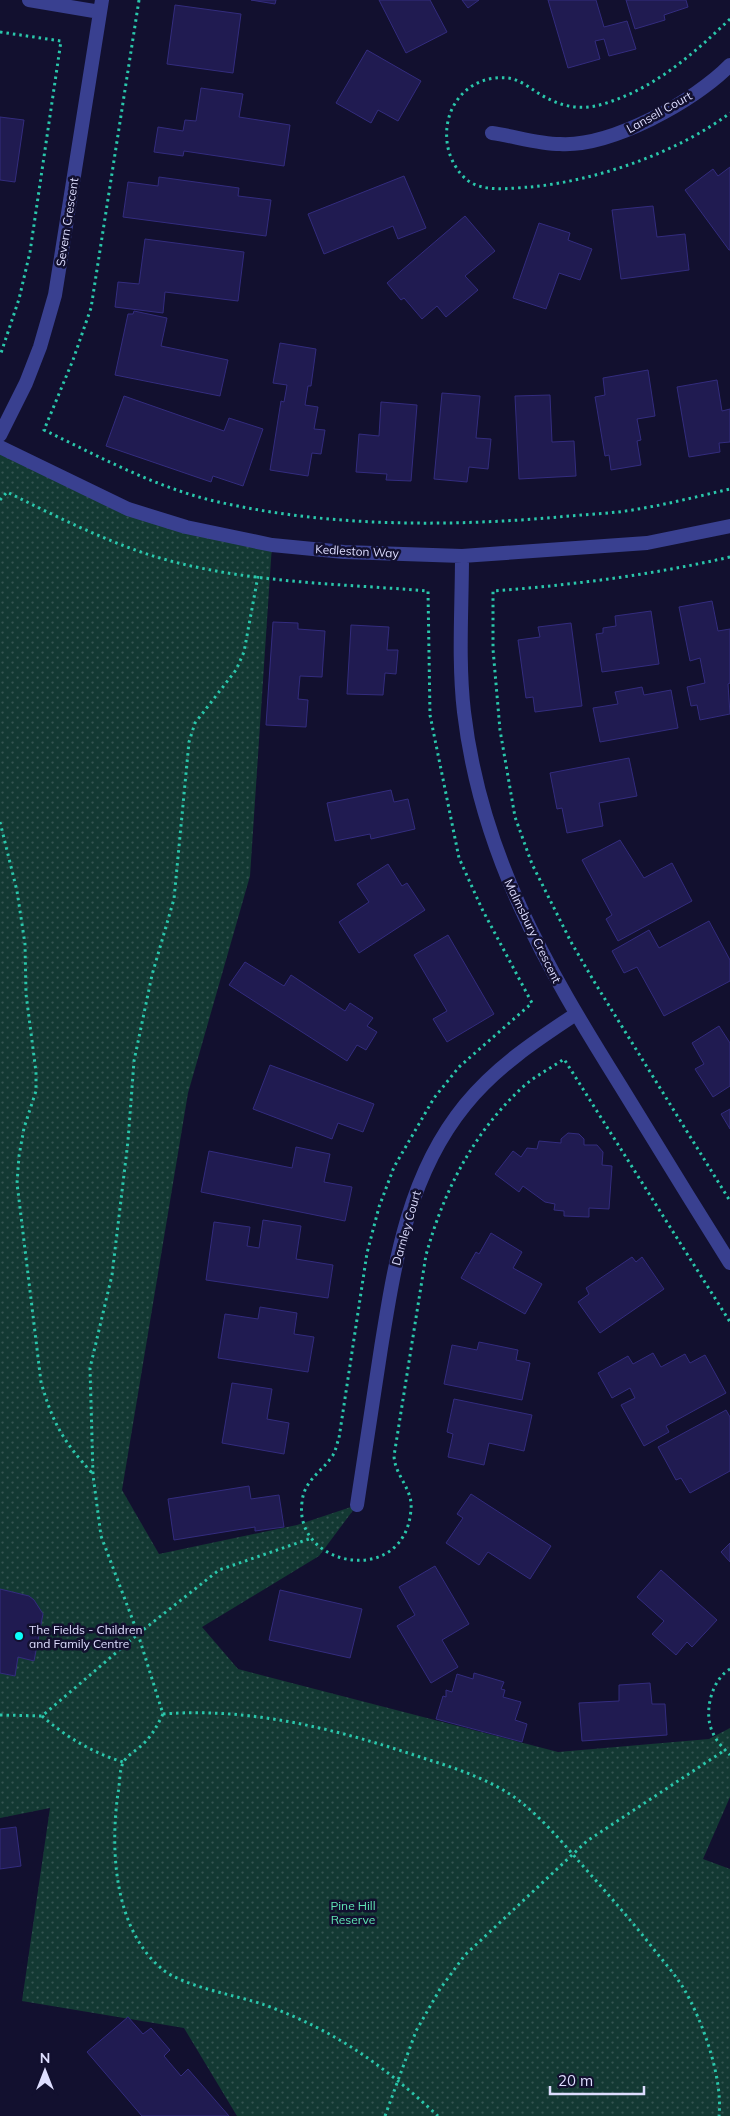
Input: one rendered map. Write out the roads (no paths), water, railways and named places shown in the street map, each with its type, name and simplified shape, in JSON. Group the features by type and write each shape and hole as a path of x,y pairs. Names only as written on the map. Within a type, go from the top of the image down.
{"street":[{"path":"29,0 101,6"},
{"name":"Severn Crescent","path":"0,435 26,383 40,346 55,295 101,6"},
{"name":"Lansell Court","path":"492,133 560,144 586,141 625,132 696,92 730,66"},
{"name":"Kedleston Way","path":"0,447 128,509 219,535 272,546 344,552 462,556 647,543 730,526"},
{"name":"Malmsbury Crescent","path":"462,556 461,671 464,711 486,819 512,893 548,965 576,1014 730,1263"},
{"name":"Darnley Court","path":"357,1505 393,1271 406,1216 424,1171 451,1125 486,1081 519,1053 576,1014"}],"place":[{"name":"The Fields - Children and Family Centre","path":"19,1636"}],"park label":[{"name":"Pine Hill Reserve","path":"353,1912"}]}
